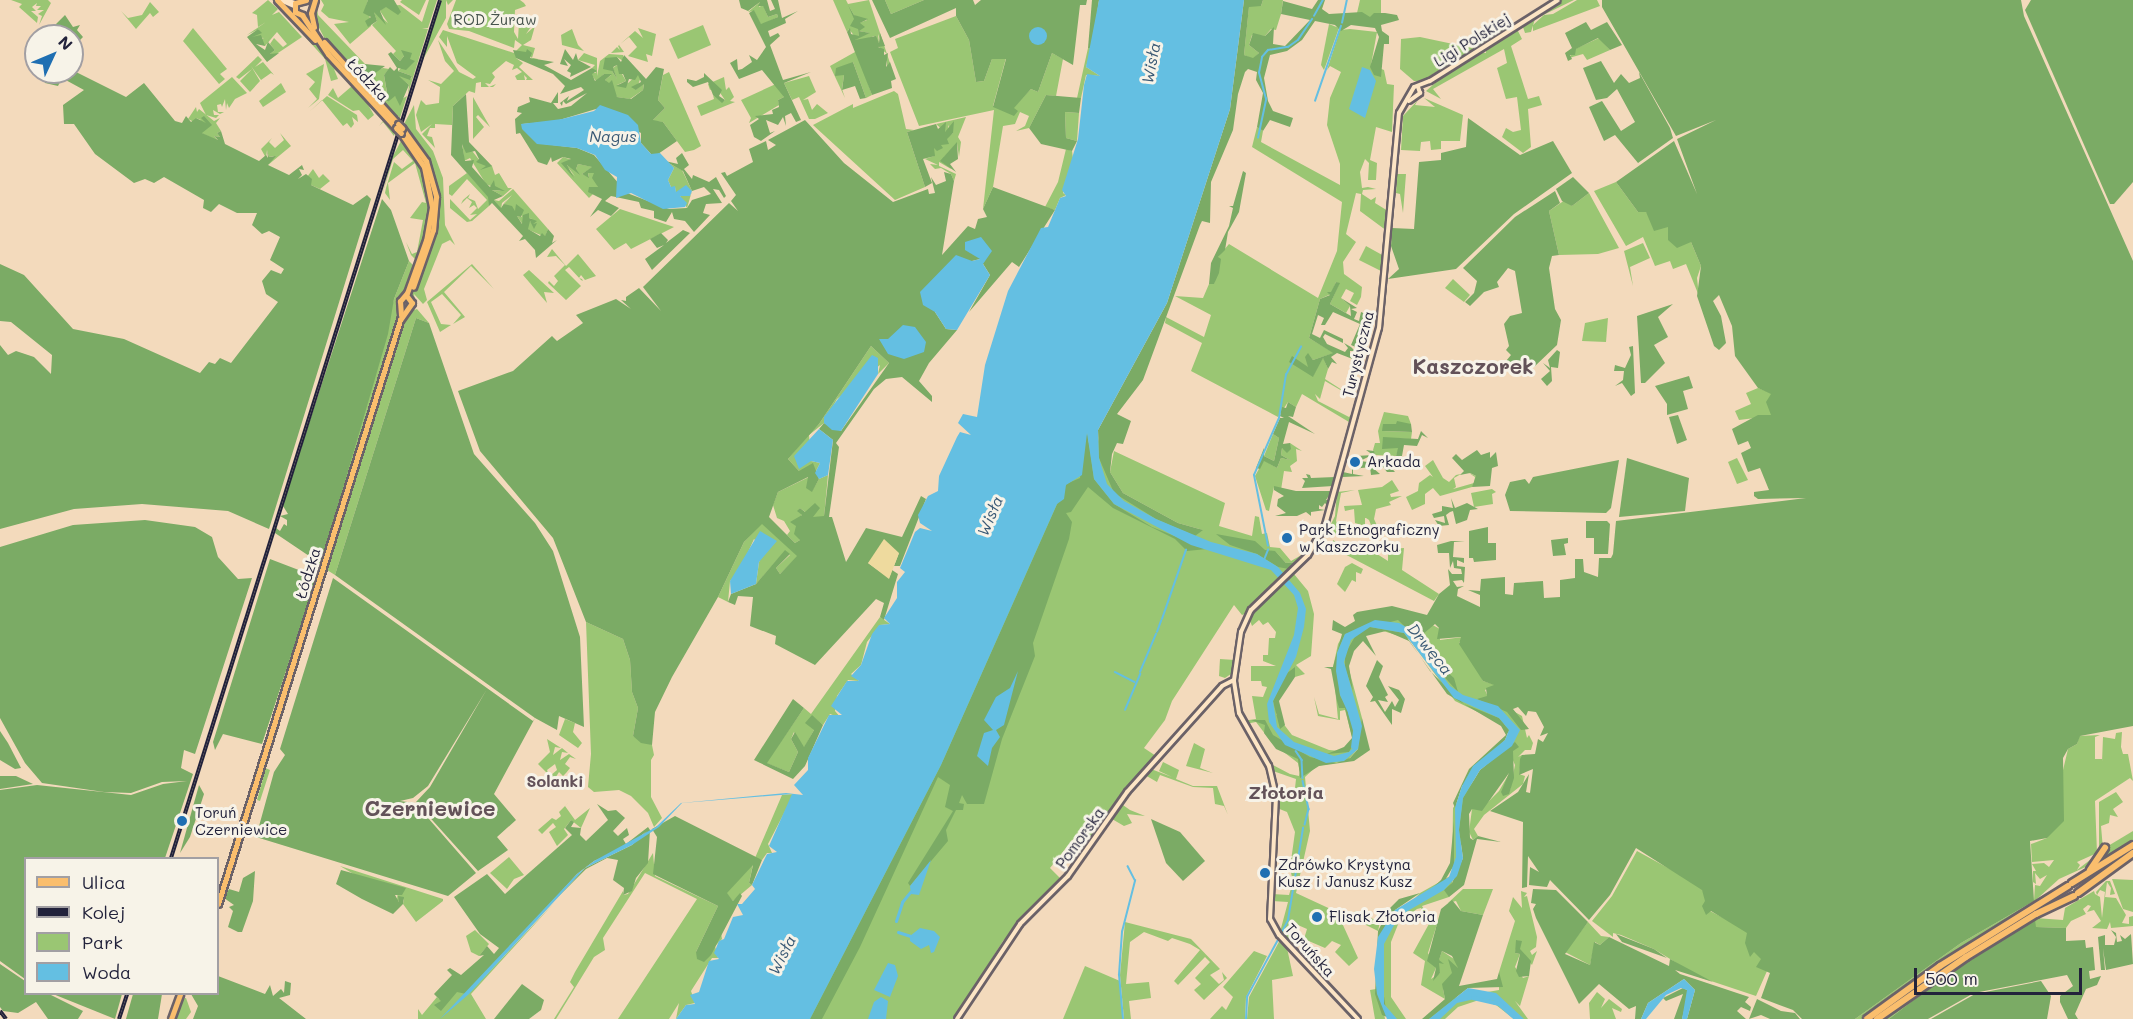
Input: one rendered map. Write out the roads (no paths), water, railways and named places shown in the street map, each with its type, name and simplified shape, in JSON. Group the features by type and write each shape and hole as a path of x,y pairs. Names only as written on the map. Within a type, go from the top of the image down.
{"highway":[{"path":"1867,1019 1933,971 2133,845"},
{"path":"2085,875 2105,848"},
{"path":"1877,1019 1966,957 2036,914 2076,895 2133,852"},
{"path":"2097,881 2108,878"}],"main road":[{"path":"278,0 295,5 309,1"},
{"path":"278,0 328,54"},
{"path":"286,0 304,14 309,1"},
{"name":"Ligi Polskiej","path":"1419,89 1558,0"},
{"path":"309,1 314,27"},
{"name":"Łódzka","path":"304,14 328,54 399,128"},
{"name":"Łódzka","path":"304,14 399,128 423,164 432,202 428,237 408,296"},
{"path":"1404,105 1416,95 1419,89"},
{"name":"Turystyczna","path":"1322,534 1379,328 1390,226 1395,123 1412,92 1419,89"},
{"path":"1412,92 1416,95"},
{"path":"408,296 412,304 404,308 400,301 408,296"},
{"name":"Łódzka","path":"219,901 404,308"},
{"name":"Toruńska","path":"1322,534 1296,567 1275,586 1244,622 1234,680 1242,723 1269,766 1275,788 1268,904 1271,921 1281,938 1358,1019"},
{"name":"Pomorska","path":"957,1019 1020,924 1068,876 1127,792 1222,686 1234,680"},
{"path":"171,1019 179,995"}],"water":[{"name":"Wisła","path":"1099,0 1244,0 1230,109 1167,303 1098,430 1099,458 1107,484 1124,501 1156,519 1211,542 1257,554 1278,567 1300,593 1306,609 1304,627 1296,657 1273,701 1277,727 1294,742 1334,756 1349,752 1354,747 1355,728 1340,695 1336,671 1337,653 1345,634 1375,620 1399,623 1411,630 1450,686 1463,695 1498,706 1520,730 1512,746 1480,770 1463,798 1459,830 1463,858 1457,876 1444,890 1399,916 1384,944 1384,1004 1397,1019 1387,1019 1377,994 1374,969 1378,937 1395,910 1449,877 1456,857 1455,808 1462,786 1473,766 1505,740 1509,730 1499,718 1454,698 1404,633 1370,627 1351,640 1344,662 1362,726 1358,749 1344,761 1326,763 1285,745 1269,722 1267,704 1294,635 1298,608 1294,595 1271,570 1191,545 1114,504 1094,479 1087,433 1082,475 1066,485 1064,499 1057,504 941,765 810,1019 676,1019 686,1005 695,1004 690,995 699,992 709,961 719,959 714,953 719,941 724,939 733,917 743,915 737,904 742,904 755,889 752,885 767,854 777,852 769,846 792,794 682,803 659,827 632,845 585,868 469,994 440,1019 577,874 594,861 656,827 681,803 786,793 803,795 794,785 808,770 808,758 829,715 842,715 831,706 847,681 859,681 851,676 861,665 872,634 879,625 890,624 884,618 897,598 897,582 905,572 900,568 915,532 920,528 932,531 920,523 918,515 928,496 938,491 939,476 960,432 971,435 958,423 963,414 977,417 985,365 1008,291 1041,228 1048,227 1060,198 1066,196 1062,190 1078,139 1087,74 1100,76 1086,67"},
{"path":"1034,27 1042,27 1047,32 1045,43 1034,45 1029,40 1029,32"},
{"path":"1362,67 1370,70 1376,81 1365,118 1349,109"},
{"name":"Nagus","path":"600,105 628,115 638,125 641,143 651,154 660,153 674,168 668,180 671,187 675,186 676,192 686,185 692,191 690,196 680,196 687,203 685,207 663,209 631,193 616,198 617,177 605,170 595,155 577,148 537,144 522,129 521,124 562,119 594,111"},
{"path":"981,237 992,251 983,264 990,275 957,330 946,329 935,312 923,305 920,292 956,255 972,261 980,259 965,250 965,242"},
{"path":"903,325 915,327 926,342 924,352 904,359 888,354 879,339 888,339"},
{"path":"872,355 878,358 878,374 841,431 832,430 824,423 824,417"},
{"path":"819,429 833,440 828,475 819,479 815,473 820,463 811,461 799,469 794,456"},
{"path":"760,531 777,541 759,562 756,584 731,594 730,581"},
{"path":"1018,671 1004,725 996,730 1000,737 992,748 988,766 977,756 984,733 993,730 984,720 996,697 1010,688"},
{"path":"931,860 919,895 911,894 910,886"},
{"path":"920,928 934,931 940,937 934,952 931,953 929,945 921,949 910,941 910,936"},
{"path":"888,963 895,965 898,976 890,997 874,990"},
{"path":"1684,979 1695,990 1687,1019 1682,1019 1687,990 1681,988 1666,995 1646,1019 1641,1019 1648,1003"},
{"path":"1468,988 1496,993 1524,1019 1517,1019 1495,1001 1479,998 1457,1003 1440,1019 1429,1019"},
{"path":"881,997 888,1001 886,1019 868,1019 874,1002"}],"waterway":[{"path":"1314,16 1323,0"},
{"path":"1342,23 1347,0"},
{"path":"1258,138 1266,99 1259,73 1262,57 1268,50 1288,47 1298,40 1312,19"},
{"path":"1315,101 1341,26"},
{"path":"1268,546 1254,475 1279,418 1286,375 1301,347"},
{"path":"1162,619 1186,550"},
{"path":"1264,560 1268,550"},
{"path":"1157,632 1161,621"},
{"path":"1140,672 1156,634"},
{"path":"1115,672 1135,682"},
{"path":"1125,710 1140,674"},
{"name":"Drwęca","path":"1350,713 1355,731 1353,747"},
{"path":"1296,751 1302,760 1303,778"},
{"path":"1303,781 1309,809 1305,825"},
{"path":"1281,934 1288,920 1303,828"},
{"path":"1123,1019 1119,975 1122,932 1135,881 1128,867"},
{"path":"896,921 902,902 910,892"},
{"path":"898,932 910,936"},
{"path":"1246,1019 1247,997 1279,938"},
{"name":"Drwęca","path":"1473,998 1499,1004 1516,1019"}],"railway":[{"path":"171,857 440,0"},
{"path":"119,1019 127,995"},
{"path":"0,1011 6,1019"}],"place":[{"name":"Arkada","path":"1355,462"},
{"name":"Park Etnograficzny w Kaszczorku","path":"1287,538"},
{"name":"Toruń Czerniewice","path":"182,821"},
{"name":"Zdrówko Krystyna Kusz i Janusz Kusz","path":"1265,873"},
{"name":"Flisak Złotoria","path":"1317,917"}],"district":[{"name":"Kaszczorek","path":"1473,366"},
{"name":"Solanki","path":"555,781"},
{"name":"Złotoria","path":"1286,792"},
{"name":"Czerniewice","path":"430,808"}],"park label":[{"name":"ROD Żuraw","path":"495,20"}]}
